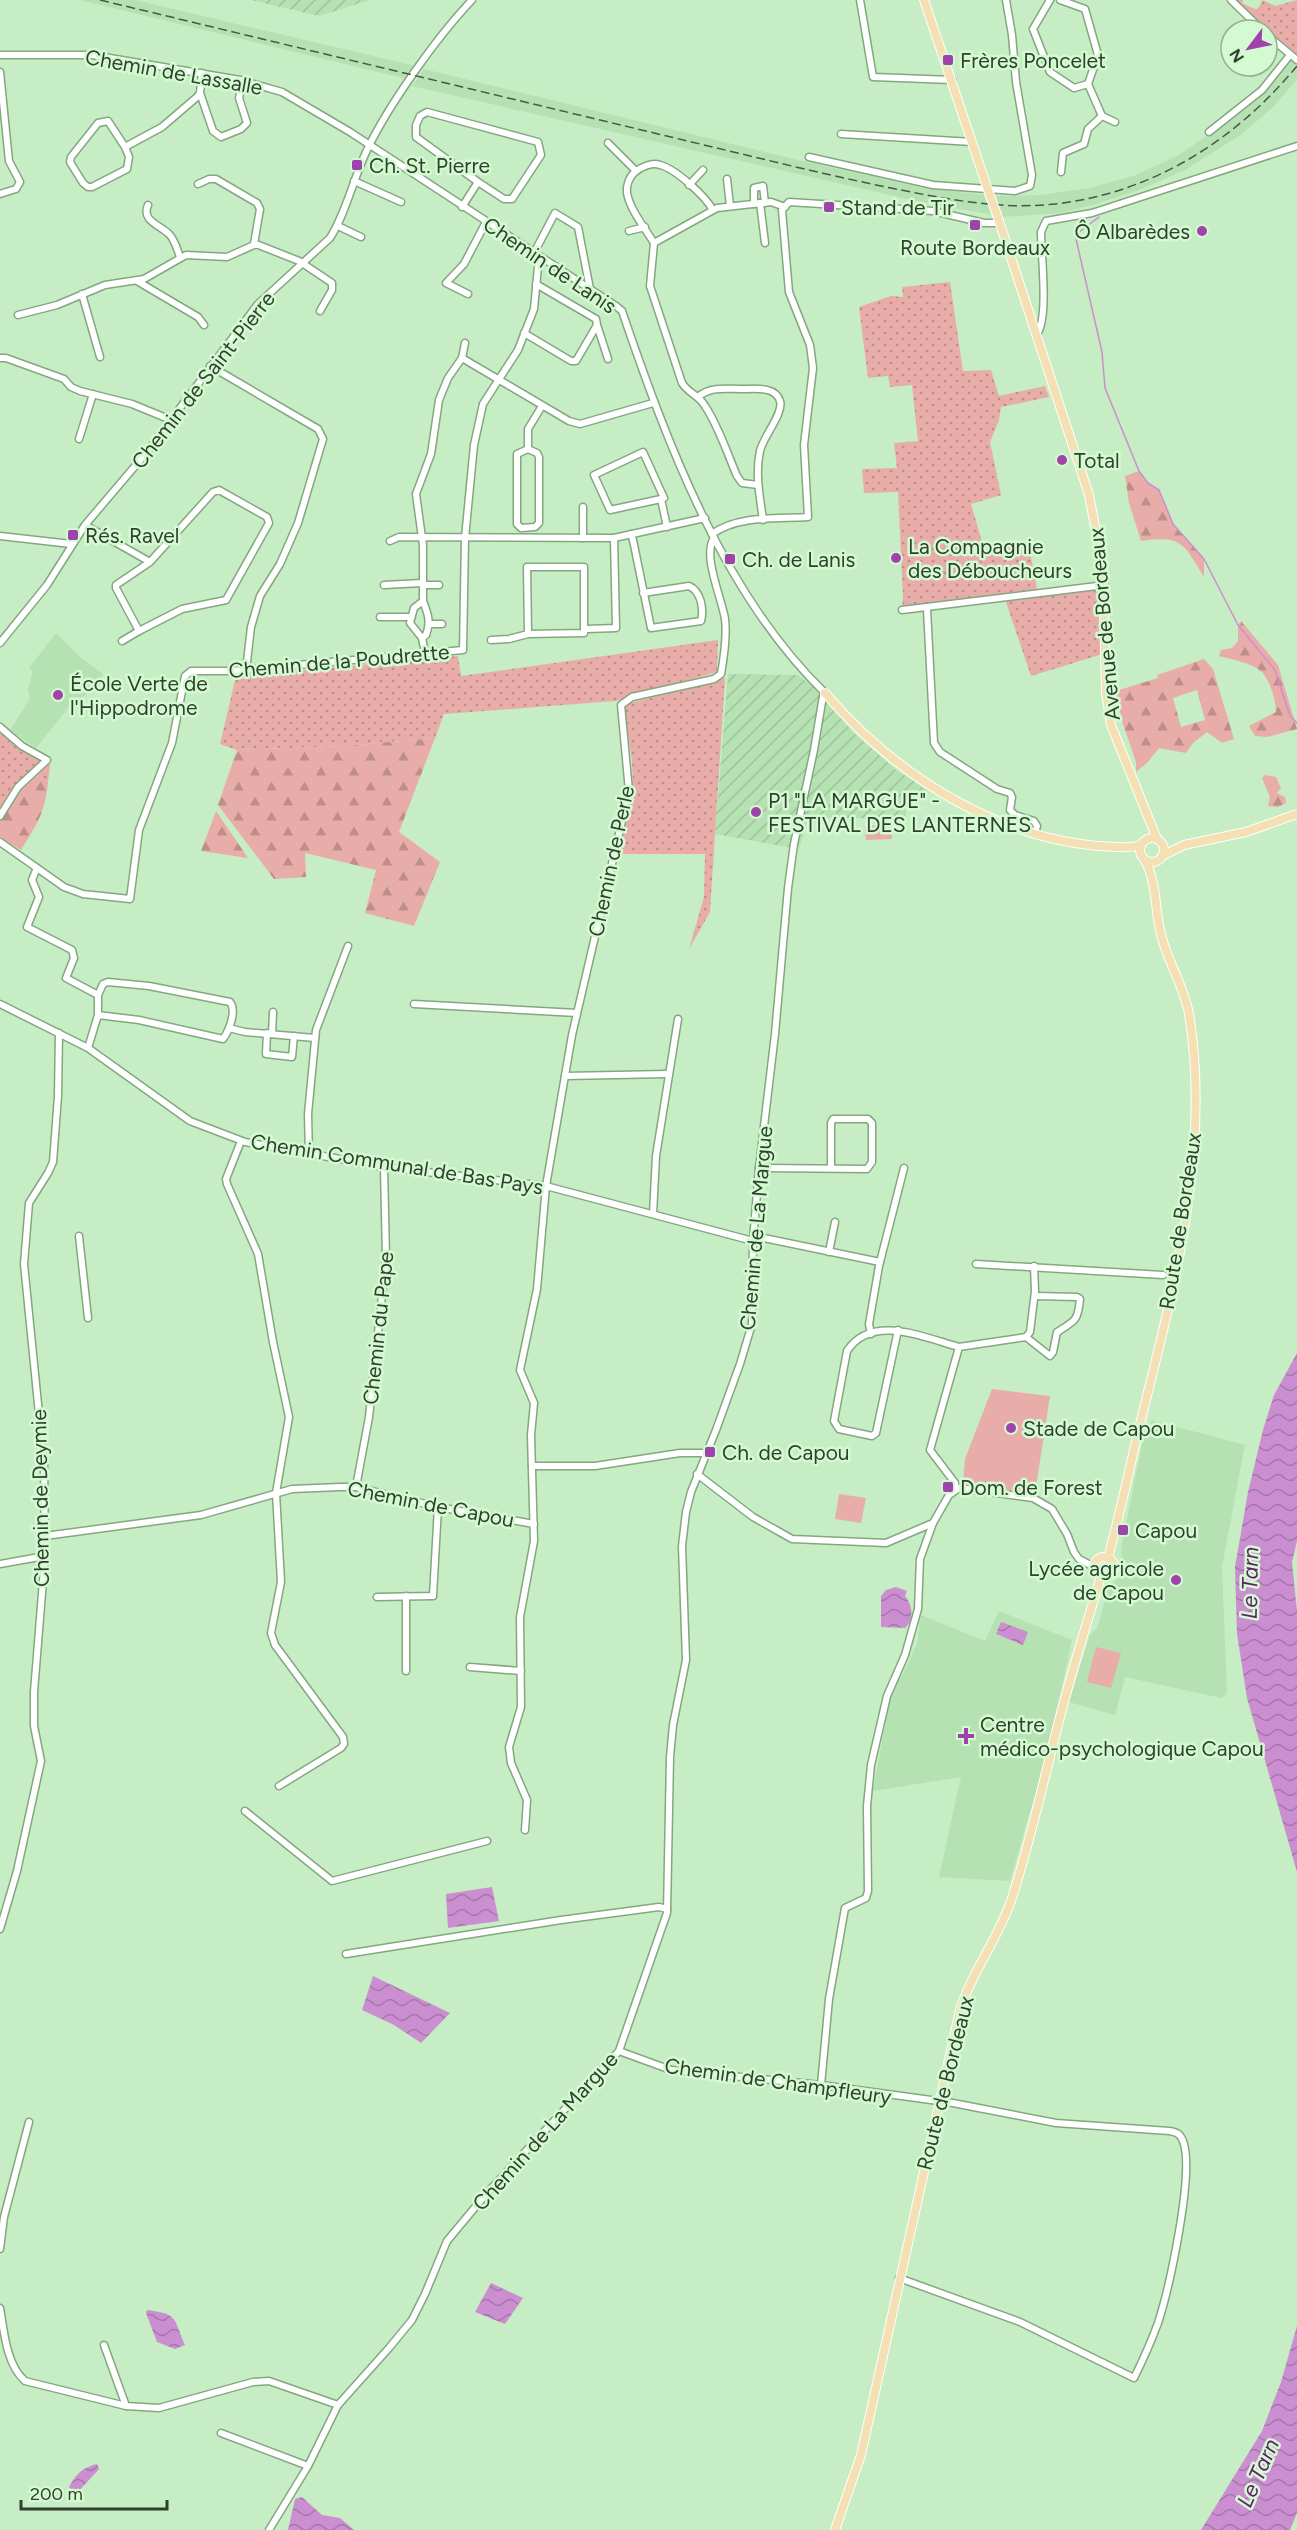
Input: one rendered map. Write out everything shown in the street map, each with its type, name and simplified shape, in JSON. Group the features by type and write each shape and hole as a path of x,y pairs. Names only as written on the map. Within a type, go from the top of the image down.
{"main road":[{"name":"Avenue de Bordeaux","path":"924,0 1089,495 1101,550 1105,585 1106,692 1111,725 1147,818 1158,840"},
{"path":"825,693 873,744 921,781 974,810 1035,832 1071,841 1120,848 1153,862 1184,845 1236,835 1297,814"},
{"path":"1143,858 1141,845 1147,818"},
{"path":"1120,848 1141,845 1150,838 1184,845"},
{"path":"1158,840 1163,846 1161,857"},
{"name":"Route de Bordeaux","path":"1153,884 1161,857"},
{"name":"Route de Bordeaux","path":"1108,1558 1175,1275 1189,1189 1195,1127 1195,1081 1189,1017 1185,998 1162,939 1153,884 1143,858"},
{"path":"1099,1558 1108,1558 1114,1565 1113,1572 1108,1576 1101,1576 1094,1567 1099,1558"},
{"name":"Route de Bordeaux","path":"835,2530 861,2455 898,2278 963,2000 1002,1927 1014,1892 1066,1694 1101,1576"}],"street":[{"name":"Chemin de Saint-Pierre","path":"0,644 46,585 85,525 132,471 258,304 330,238 338,226 369,145 410,81 472,0"},
{"path":"860,0 873,77 952,80"},
{"path":"809,157 933,185 989,190 1022,190 1030,186 1032,175 1016,82 1006,0"},
{"path":"1050,0 1034,29 1050,72 1074,88 1088,84"},
{"path":"1060,0 1085,9 1098,55 1088,84 1102,116 1115,122"},
{"path":"1231,0 1250,18"},
{"path":"1279,45 1297,60"},
{"name":"Chemin de Lassalle","path":"0,55 92,55 243,80 289,95 369,145"},
{"path":"1209,132 1262,90 1290,55"},
{"path":"0,72 9,162 20,182 16,189 0,194"},
{"path":"202,73 200,93 213,131 221,137 241,129 247,123 239,98 243,80"},
{"path":"125,147 162,127 200,93"},
{"path":"427,112 538,142 541,155 512,199 504,199 478,182 416,136 416,125 420,116 427,112"},
{"path":"1060,172 1063,153 1084,144 1088,129 1102,116"},
{"path":"103,121 108,121 114,127 125,147 129,157 127,169 92,187 83,183 70,162 71,157 98,123 103,121"},
{"path":"841,134 972,142"},
{"path":"608,143 636,171"},
{"name":"Chemin de Lanis","path":"369,145 622,311 653,403 713,536"},
{"path":"1037,334 1043,312 1041,232 1046,221 1092,213 1297,146"},
{"path":"713,210 707,200 660,164 650,164 636,171 626,190 628,199 654,243 650,286 682,383 688,392 699,396 707,408 720,442 742,483 758,485"},
{"path":"689,185 703,170"},
{"path":"198,184 209,179 216,179 257,203 260,209 254,244"},
{"path":"727,179 730,206"},
{"path":"354,181 401,202"},
{"path":"462,207 478,182"},
{"path":"654,243 713,210 771,202 785,207"},
{"path":"825,693 799,668 780,644 713,536 727,524 808,517 804,445 813,368 810,345 789,292 783,210 789,202 919,210 1000,224"},
{"path":"760,203 765,243"},
{"path":"148,205 147,217 169,234 180,257"},
{"path":"536,254 555,213 578,227 590,289"},
{"path":"468,294 446,283 464,264 486,222"},
{"path":"338,226 361,237"},
{"path":"629,231 645,227"},
{"path":"18,315 47,308 105,285 137,281 159,272 180,257 195,254 227,257 254,244 263,245 302,264 333,285 320,311"},
{"name":"Chemin de la Poudrette","path":"0,842 64,887 82,894 130,899 139,830 172,743 185,676 191,671 246,670 463,650 465,538 474,445 483,404 518,350 534,309 536,254"},
{"path":"137,281 198,317 204,325"},
{"path":"536,284 596,319 608,359"},
{"path":"82,294 100,357"},
{"path":"524,333 571,361 576,361 597,325"},
{"path":"422,638 426,635 430,618 423,601 423,537 417,508 417,491 429,464 437,407 442,389 462,358 465,343"},
{"path":"0,358 64,379 72,387 132,404 171,420"},
{"path":"462,358 542,406 579,424 653,403"},
{"path":"210,366 318,429 323,439 298,523 280,564 260,596 251,627 246,670"},
{"path":"699,396 708,389 764,389 776,394 781,402 780,411 760,451 758,485 763,520"},
{"path":"79,439 93,394"},
{"path":"528,449 528,429 542,406"},
{"path":"528,449 537,453 539,457 539,523 535,528 521,528 517,524 517,454 528,449"},
{"path":"661,499 610,510 594,475 643,452 664,498 661,499 666,527"},
{"path":"122,641 182,609 226,600 269,523 267,517 219,489 213,492 150,562 116,585 139,631"},
{"path":"583,507 583,538"},
{"path":"390,541 399,537 614,538 705,518"},
{"path":"85,525 150,562"},
{"path":"529,528 529,537"},
{"path":"632,534 651,628 701,621 699,593 696,588 689,586 644,592"},
{"path":"0,536 71,544"},
{"name":"Chemin de Perle","path":"525,1830 527,1800 511,1763 509,1747 521,1707 520,1617 534,1541 532,1466 534,1403 520,1370 537,1289 546,1186 577,1013 629,791 621,705 632,697 714,679 720,675 725,627 712,568 713,536"},
{"path":"491,640 509,639 528,634 584,633 586,630 616,628 614,538"},
{"path":"528,634 526,567 584,567 586,630"},
{"path":"384,585 439,585"},
{"path":"902,610 927,609 1105,585"},
{"path":"423,601 414,608 410,623 422,638 425,654"},
{"path":"927,609 934,743 940,752 997,789 1010,793 1012,797 1010,810 1034,820 1035,832"},
{"path":"380,617 411,617"},
{"path":"430,624 442,624"},
{"name":"Chemin de La Margue","path":"272,2528 308,2466 338,2405 412,2320 447,2241 487,2193 619,2051 667,1909 670,1757 673,1725 686,1660 682,1546 686,1512 697,1474 740,1364 752,1324 753,1239 759,1168 775,1034 791,864 825,693"},
{"path":"0,727 22,746 47,760 18,787 1,811"},
{"path":"37,868 32,880 39,897 27,927 72,950 74,958 66,978 98,994"},
{"path":"309,1155 308,1114 315,1038 319,1021 348,946"},
{"path":"88,1048 98,1015 98,994 103,984 108,982 148,986 230,1002 233,1010 225,1037 218,1039 140,1020 98,1015"},
{"name":"Chemin Communal de Bas Pays","path":"0,1004 88,1048 190,1121 241,1141 384,1167 546,1186 753,1239 880,1262"},
{"path":"414,1004 577,1013"},
{"path":"273,1012 266,1054 292,1057 294,1036"},
{"path":"653,1214 656,1156 678,1020"},
{"path":"229,1028 315,1038"},
{"name":"Chemin de Deymie","path":"0,1929 17,1871 41,1761 34,1726 34,1692 45,1556 44,1464 24,1264 29,1203 53,1162 58,1096 59,1032"},
{"path":"565,1076 668,1074"},
{"path":"759,1168 867,1169 872,1162 872,1123 868,1119 833,1119 831,1123 831,1167"},
{"path":"241,1141 226,1179 258,1254 289,1417 276,1493 281,1582 271,1633 275,1645 343,1737 344,1744 279,1786"},
{"name":"Chemin du Pape","path":"356,1487 369,1417 386,1258 384,1167"},
{"path":"871,1334 869,1324 880,1262 904,1168"},
{"path":"829,1252 835,1222"},
{"path":"79,1236 88,1318"},
{"path":"976,1264 1163,1275"},
{"path":"898,1330 876,1433 872,1436 839,1429 834,1421 847,1351 851,1345 871,1334 887,1329 898,1330 959,1347 1026,1337 1030,1332 1032,1300 1035,1296 1034,1266"},
{"path":"1026,1337 1050,1356 1057,1332 1075,1321 1078,1316 1080,1299 1077,1297 1035,1296"},
{"path":"956,1489 955,1483 930,1450 959,1347"},
{"path":"532,1466 595,1466 680,1453 707,1453"},
{"path":"697,1474 753,1517 792,1539 886,1543 933,1523"},
{"name":"Chemin de Capou","path":"45,1536 201,1515 292,1489 356,1487 438,1507 534,1524"},
{"path":"821,2085 830,2000 845,1908 866,1898 868,1891 867,1806 871,1765 887,1696 905,1655 918,1609 920,1559 933,1523 949,1495 956,1489 1038,1500 1052,1509 1058,1517 1079,1559 1094,1567"},
{"path":"377,1597 433,1596 438,1507"},
{"path":"0,1564 45,1556"},
{"path":"406,1596 406,1671"},
{"path":"470,1667 520,1671"},
{"path":"245,1811 332,1881 487,1841"},
{"path":"346,1954 561,1920 659,1907 667,1909"},
{"name":"Chemin de Champfleury","path":"619,2051 671,2070 821,2085 953,2103 1056,2123 1177,2132 1185,2146 1182,2218 1175,2253 1158,2322 1134,2378 1020,2322 898,2278"},
{"path":"0,2249 4,2217 28,2122"},
{"path":"0,2308 4,2336 16,2368 25,2381 126,2406 159,2408 253,2382 269,2381 338,2405"},
{"path":"104,2345 126,2406"},
{"path":"221,2433 308,2466"}],"shaded area":[{"path":"80,0 135,0 416,66 407,79"},
{"path":"251,0 370,0 319,16"},
{"path":"1292,59 1297,63 1297,79 1275,105 1242,134 1185,170 1139,190 1062,213 1001,217 994,196 1040,195 1090,188 1136,175 1179,155 1237,115 1275,78 1279,78 1279,74"},
{"path":"424,69 794,159 924,188 987,195 993,215 921,202 412,86"},
{"name":"École Verte de l'Hippodrome","path":"56,633 81,658 103,674 95,690 72,703 36,748 10,730 30,699 28,689 33,671 29,668"},
{"path":"728,674 798,675 813,687 856,735 895,769 928,791 906,799 906,818 808,818 799,849 715,834"},
{"path":"1151,1420 1245,1445 1222,1567 1227,1694 1221,1698 1125,1677 1115,1715 1069,1702 1090,1635 1097,1628 1110,1584 1130,1574 1132,1568 1122,1559 1121,1549 1146,1425 1150,1425"},
{"name":"Centre médico-psychologique Capou","path":"999,1611 1072,1640 1061,1691 1043,1767 1010,1881 939,1877 961,1777 873,1791 887,1713 893,1687 902,1676 917,1644 921,1615 985,1641"}],"green space":[{"path":"1231,0 1243,0 1242,3 1257,10 1263,0 1275,6 1297,0 1297,60 1279,45 1279,18 1250,18"},
{"path":"950,282 963,371 991,370 999,396 1045,386 1049,397 1001,407 999,420 990,442 1001,495 971,504 985,552 1028,541 1038,594 1105,585 1106,653 1031,676 1005,599 902,610 898,492 864,493 862,469 897,468 894,443 918,441 912,385 890,387 888,376 868,378 859,307 891,296 903,297 902,287"},
{"path":"1139,471 1148,483 1159,490 1173,524 1204,559 1204,577 1192,557 1180,544 1165,539 1141,541 1129,503 1125,476"},
{"path":"1241,621 1278,665 1297,729 1267,737 1255,736 1249,726 1276,712 1276,707 1270,685 1261,671 1219,656 1221,650 1232,648 1238,641 1238,625"},
{"path":"718,640 717,672 615,701 444,714 435,738 344,746 237,750 220,744 236,676 458,656 461,676"},
{"path":"1204,659 1213,669 1234,739 1222,743 1207,732 1193,743 1186,753 1159,748 1136,772 1136,762 1122,721 1116,691 1158,678 1157,675","holes":["1197,690 1205,720 1181,727 1173,698"]},
{"path":"725,678 710,912 689,949 704,897 705,854 619,854 633,791 632,760 623,705"},
{"path":"0,733 19,749 50,765 48,782 28,772 0,809"},
{"path":"435,738 399,832 440,862 414,926 365,913 376,870 305,853 306,877 274,879 218,805 237,750 344,746"},
{"path":"28,772 48,782 45,802 39,818 21,850 0,837 0,809"},
{"path":"1265,775 1276,777 1281,788 1277,793 1285,797 1286,803 1278,807 1268,806 1270,797 1262,778"},
{"path":"216,811 248,858 201,851"},
{"path":"891,824 892,839 866,840 865,826"},
{"name":"Stade de Capou","path":"992,1389 1050,1396 1035,1493 963,1485 965,1459"},
{"path":"839,1494 866,1498 861,1523 835,1519"},
{"path":"1096,1647 1121,1653 1111,1688 1087,1682"}],"water":[{"name":"Le Tarn","path":"1297,1353 1297,1541 1292,1562 1297,1611 1297,1872 1247,1698 1237,1634 1235,1567 1248,1492 1263,1430 1274,1395"},
{"path":"896,1587 907,1591 905,1596 911,1608 910,1621 905,1628 881,1627 881,1596 886,1590"},
{"path":"1001,1622 1028,1632 1023,1645 996,1634"},
{"path":"492,1887 499,1921 448,1928 446,1894"},
{"path":"373,1976 450,2013 421,2043 394,2025 362,2010"},
{"path":"491,2283 523,2298 505,2324 475,2312"},
{"path":"147,2310 165,2313 174,2319 185,2345 175,2349 157,2342 146,2313"},
{"name":"Le Tarn","path":"1297,2326 1297,2513 1290,2530 1201,2530 1262,2431 1281,2382"},
{"path":"97,2464 99,2469 78,2492 73,2494 69,2487 75,2478 87,2467"},
{"path":"302,2497 322,2515 340,2518 354,2530 288,2530 295,2499"}],"waterway":[{"path":"1099,217 1079,232 1076,239 1102,352 1105,388 1139,471 1148,483 1159,490 1173,524 1204,559 1238,625 1275,670 1290,716 1297,723"}],"railway":[{"path":"100,0 867,183 932,196 1013,206 1055,204 1091,198 1158,175 1219,140 1247,118 1297,66"}],"place":[{"name":"Frères Poncelet","path":"948,60"},
{"name":"Ch. St. Pierre","path":"357,165"},
{"name":"Stand de Tir","path":"829,207"},
{"name":"Route Bordeaux","path":"975,225"},
{"name":"Ô Albarèdes","path":"1202,231"},
{"name":"Total","path":"1062,460"},
{"name":"Rés. Ravel","path":"73,535"},
{"name":"La Compagnie des Déboucheurs","path":"896,558"},
{"name":"Ch. de Lanis","path":"730,559"},
{"name":"École Verte de l'Hippodrome","path":"58,695"},
{"name":"P1 \"LA MARGUE\" - FESTIVAL DES LANTERNES","path":"756,812"},
{"name":"Stade de Capou","path":"1011,1428"},
{"name":"Ch. de Capou","path":"710,1452"},
{"name":"Dom. de Forest","path":"948,1487"},
{"name":"Capou","path":"1123,1530"},
{"name":"Lycée agricole de Capou","path":"1176,1580"},
{"name":"Centre médico-psychologique Capou","path":"966,1736"}]}
